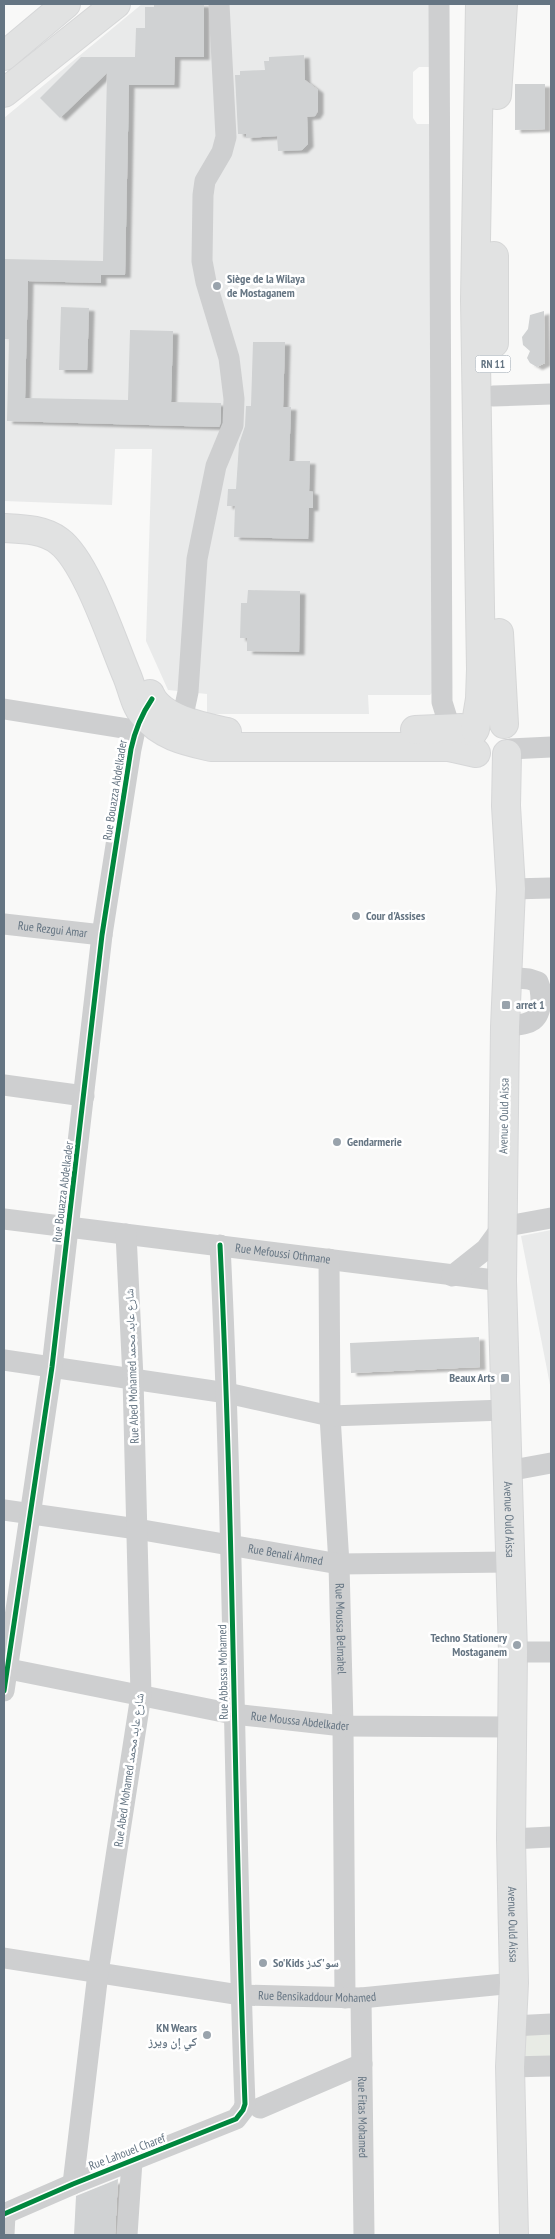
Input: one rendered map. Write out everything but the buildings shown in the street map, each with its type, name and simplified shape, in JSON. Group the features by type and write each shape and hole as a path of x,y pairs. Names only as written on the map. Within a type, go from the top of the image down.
{"main road":[{"path":"4,56 66,4"},
{"path":"4,93 116,4"},
{"path":"466,4 486,181"},
{"name":"RN 11","path":"480,4 500,670 488,741"},
{"name":"RN 11","path":"487,4 486,181 474,300 480,698 488,741"},
{"path":"486,181 503,4"},
{"path":"4,513 52,516 64,524 88,546 143,714"},
{"path":"4,528 27,529 44,533 58,540 72,553 88,584 143,714 162,730 202,727 229,733 488,741"},
{"path":"180,729 210,747 449,747 488,741"},
{"name":"Avenue Ould Aissa","path":"488,741 506,806 511,889 505,1027 502,1281 513,1652 511,1839 514,1984 510,2067 514,2235"}],"street":[{"path":"180,729 188,692 197,559 216,466 233,425 234,399 229,358 206,282 202,261 205,181 222,152 226,137 219,4"},
{"path":"439,4 442,702 488,741 551,747"},
{"path":"493,396 551,394"},
{"path":"4,709 143,714"},
{"name":"Rue Bouazza Abdelkader","path":"4,1691 5,1668 52,1367 102,935 143,714"},
{"path":"488,741 551,737"},
{"path":"511,889 551,888"},
{"name":"Rue Rezgui Amar","path":"4,924 102,935"},
{"path":"4,1084 84,1096"},
{"path":"452,1276 486,1249 502,1227 551,1218"},
{"name":"Rue Mefoussi Othmane","path":"4,1219 502,1281"},
{"name":"Rue Abed Mohamed شارع عابد محمد","path":"73,2184 98,1973 141,1695 126,1234"},
{"name":"Rue Abbassa Mohamed","path":"220,1245 227,1393 240,1995 252,2103"},
{"name":"Rue Moussa Belmahel","path":"329,1259 330,1416 339,1564 353,1998"},
{"path":"4,1360 227,1393 330,1416 505,1410"},
{"path":"508,1471 551,1463"},
{"name":"Rue Benali Ahmed","path":"4,1510 137,1529 339,1564 509,1562"},
{"path":"513,1652 551,1652"},
{"name":"Rue Moussa Abdelkader","path":"5,1668 234,1714 344,1726 511,1727"},
{"path":"511,1839 551,1837"},
{"name":"Rue Bensikaddour Mohamed","path":"4,1958 240,1995 353,1998 514,1984"},
{"name":"Rue Fitas Mohamed","path":"353,1998 362,2064 364,2235"},
{"path":"512,2026 551,2024"},
{"path":"252,2103 362,2064"},
{"path":"510,2067 551,2066"},
{"name":"Rue Lahouel Charef","path":"4,2214 73,2184 236,2119 252,2103"},
{"path":"127,2235 132,2161"},
{"path":"4,2214 4,2235"}],"shaded area":[{"name":"Siège de la Wilaya de Mostaganem","path":"142,4 430,4 430,67 419,67 413,72 413,118 417,124 430,124 434,691 430,695 368,695 369,714 207,714 207,694 168,690 146,641 152,449 115,449 112,505 4,501 4,118"},
{"path":"551,1230 551,1390 521,1236"},
{"path":"551,2033 551,2057 524,2058 523,2035"}],"cycle path":[{"path":"4,1691 52,1367 102,935 131,749 139,723 152,699"},
{"path":"4,2214 73,2184 236,2119 245,2104 225,1352 220,1245"}],"place":[{"name":"Siège de la Wilaya de Mostaganem","path":"217,286"},
{"name":"Cour d'Assises","path":"356,916"},
{"name":"arret 1","path":"506,1005"},
{"name":"Gendarmerie","path":"337,1142"},
{"name":"Beaux Arts","path":"505,1378"},
{"name":"Techno Stationery Mostaganem","path":"517,1645"},
{"name":"So'Kids سو'كدز","path":"263,1963"},
{"name":"KN Wears كي إن ويرز","path":"207,2035"}]}
